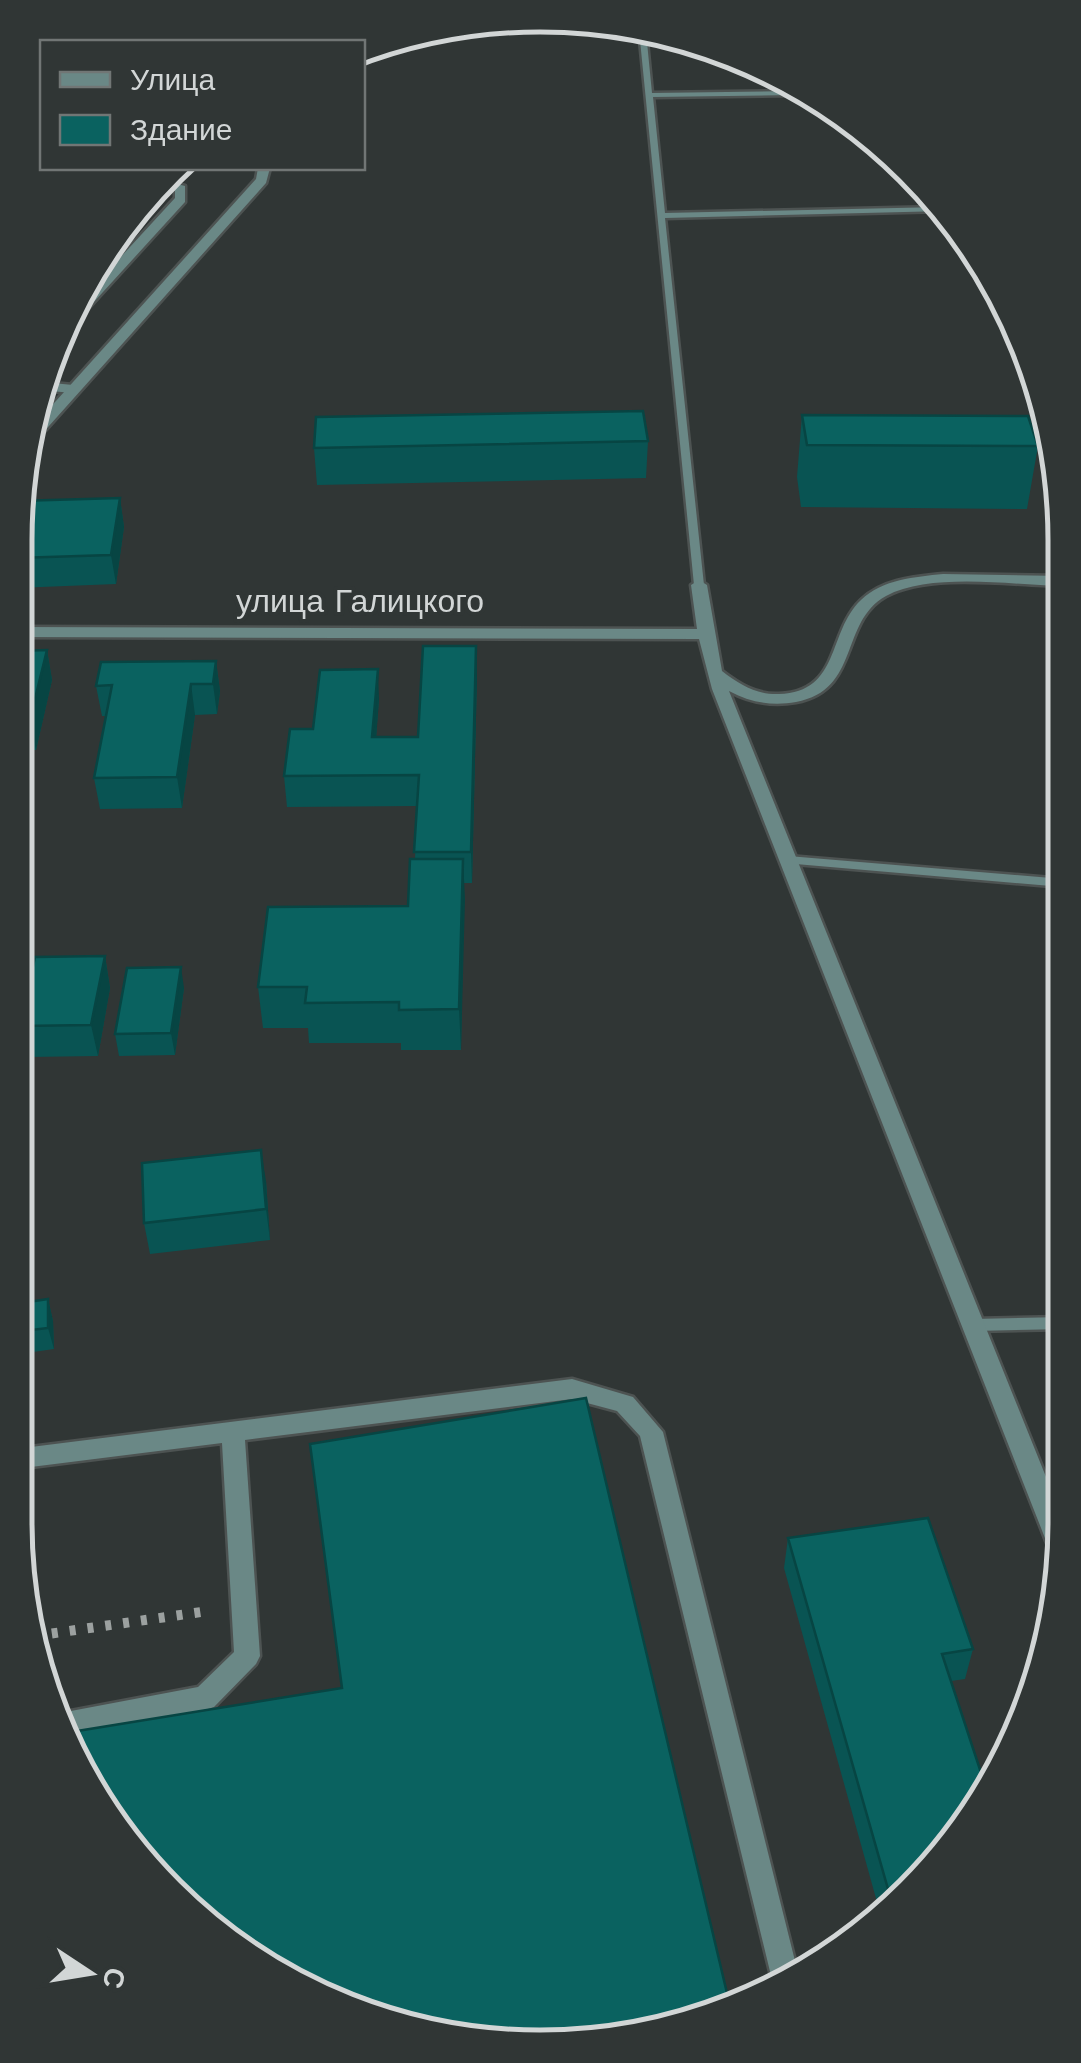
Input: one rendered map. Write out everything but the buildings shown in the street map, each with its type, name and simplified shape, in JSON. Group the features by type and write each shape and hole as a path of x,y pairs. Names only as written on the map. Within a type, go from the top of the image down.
{"street":[{"path":"48,417 262,180 264,170"},
{"path":"102,284 182,198 174,189"},
{"path":"56,388 72,389"},
{"path":"714,673 738,692 799,699 828,682 864,606 876,594 918,583 1048,581"},
{"path":"699,585 714,673 1048,1513"},
{"name":"улица Галицкого","path":"33,632 705,634"},
{"path":"33,1457 572,1389 625,1404 651,1432 783,1968"},
{"path":"73,1722 205,1698 247,1656 233,1432"}],"lane":[{"path":"643,43 699,585"},
{"path":"649,95 780,93"},
{"path":"662,216 925,209"},
{"path":"788,860 1048,883"},
{"path":"973,1324 1048,1323"}],"railway":[{"path":"45,1634 208,1611"}]}
